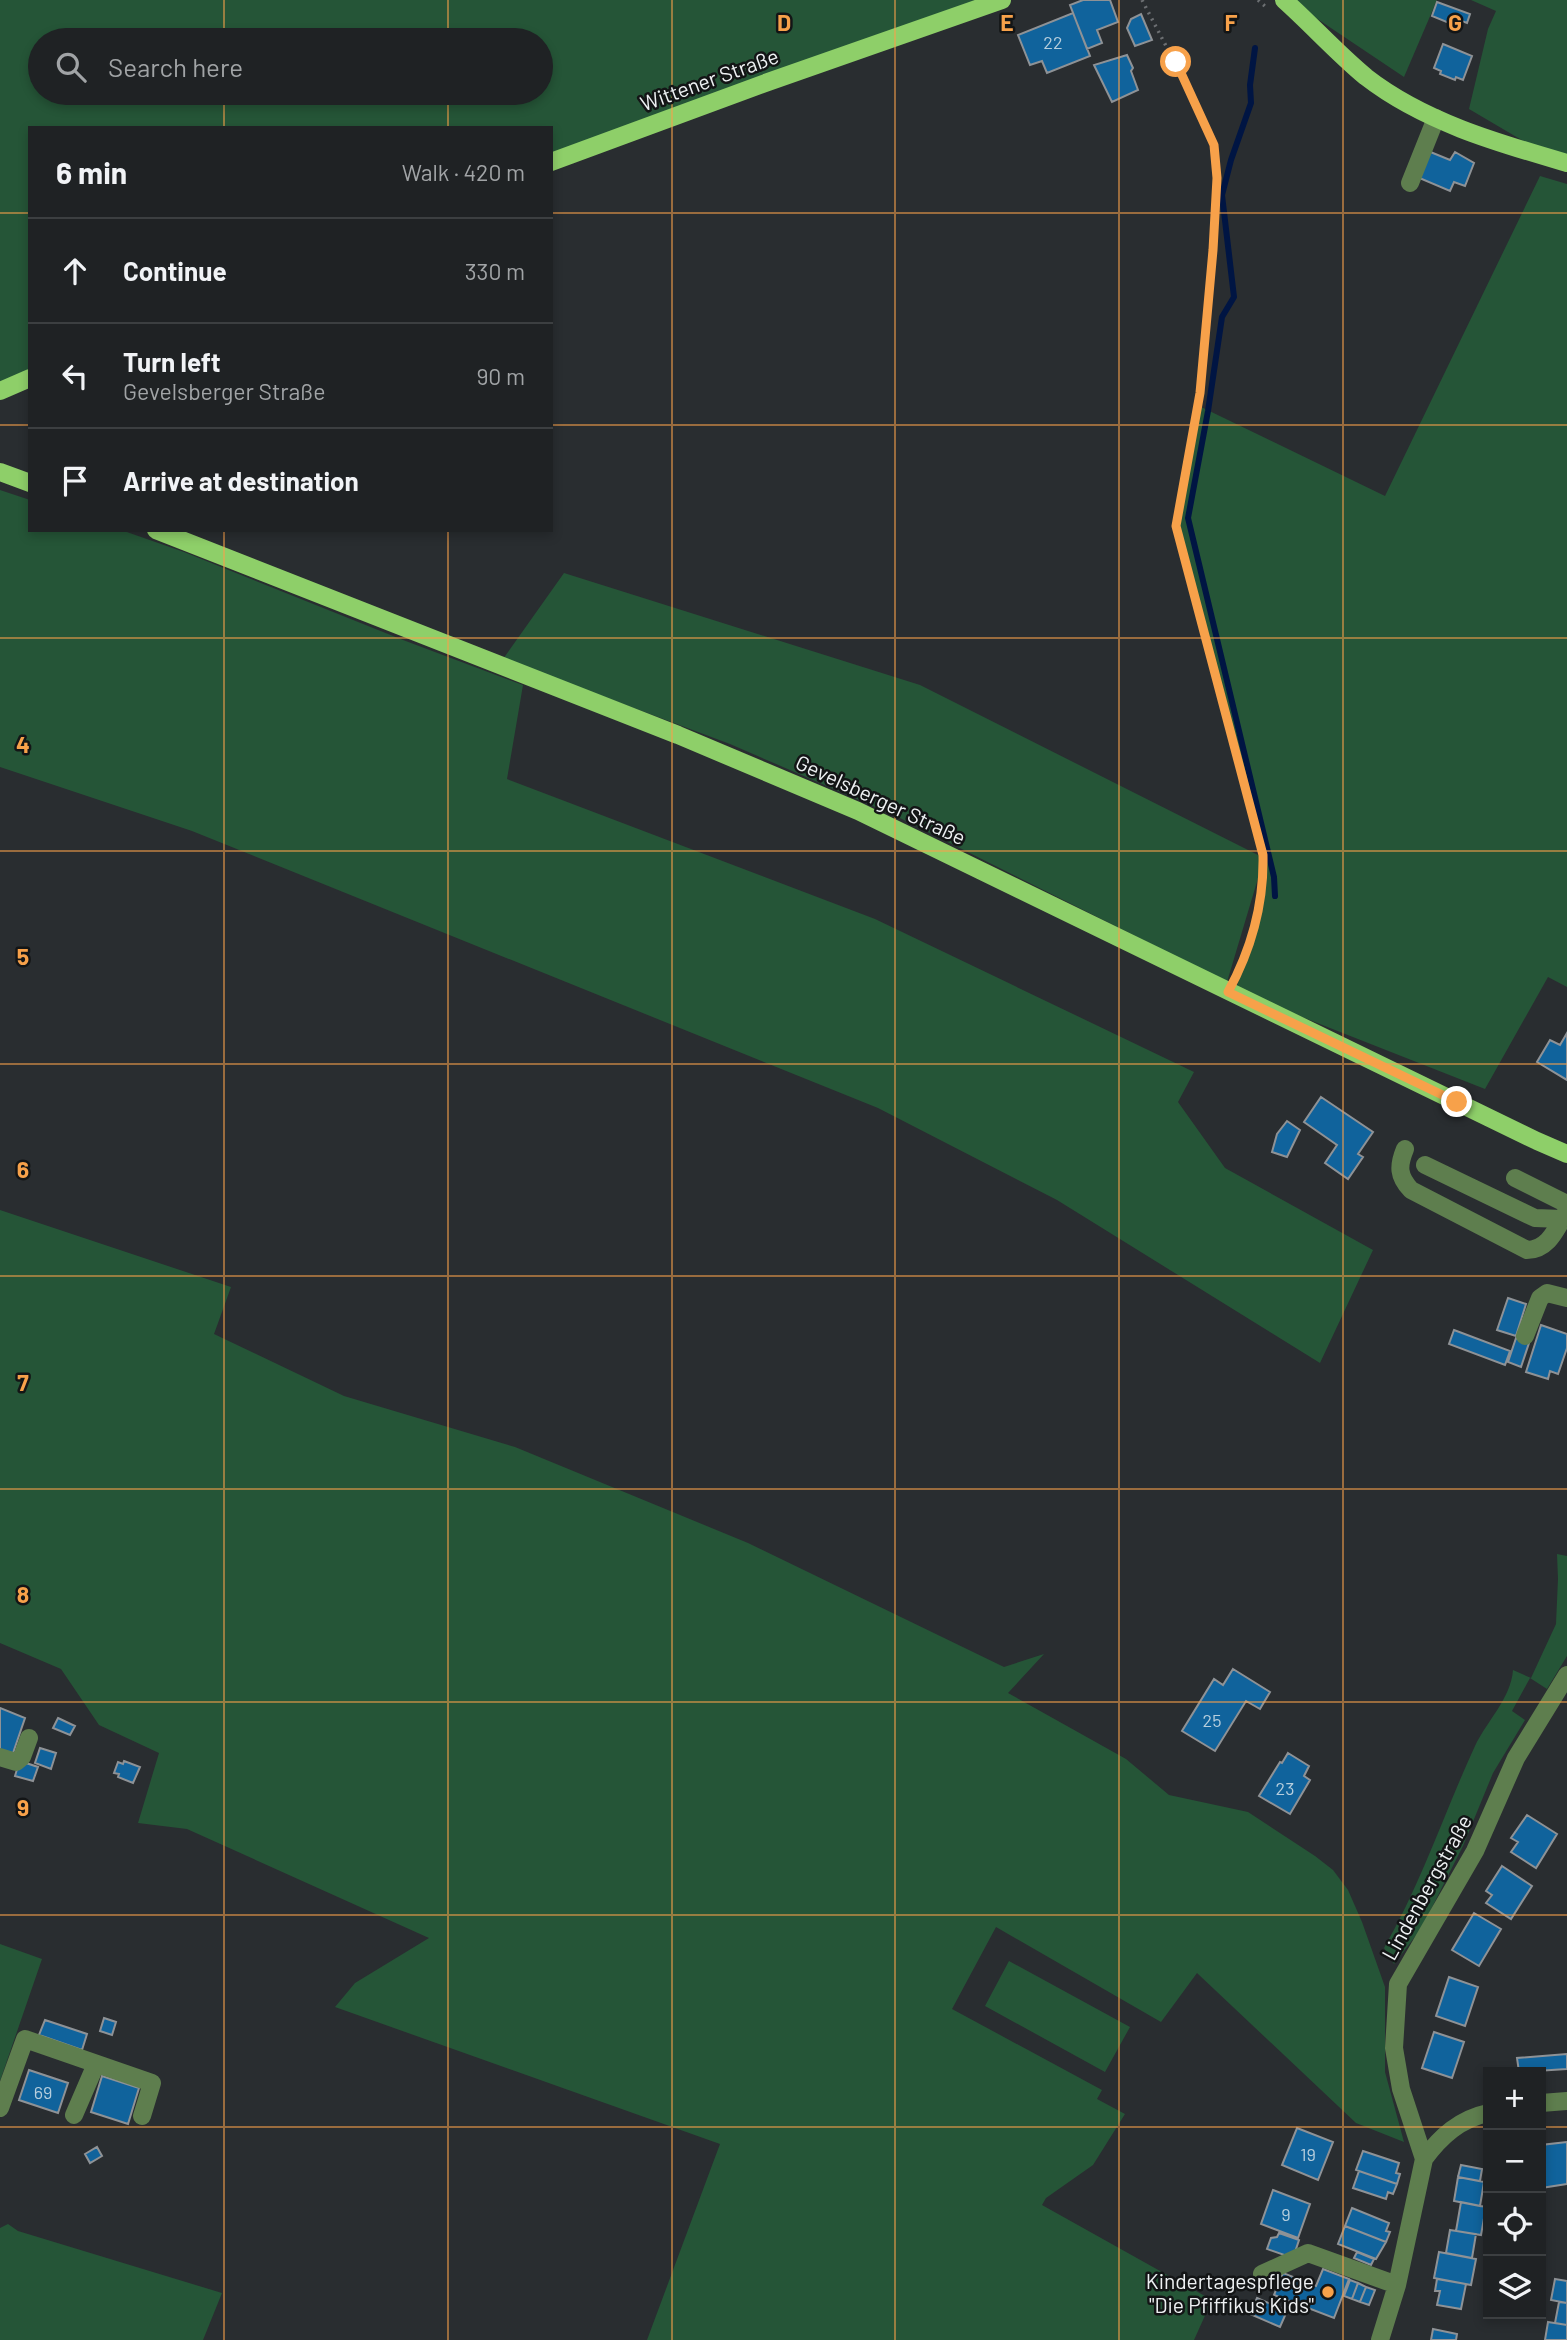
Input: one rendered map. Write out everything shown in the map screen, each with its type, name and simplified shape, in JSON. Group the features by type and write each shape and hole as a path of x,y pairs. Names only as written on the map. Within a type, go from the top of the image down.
{"main road":[{"name":"Wittener Straße","path":"553,161 1002,0"},
{"path":"1284,0 1334,49 1390,93 1436,118 1518,149 1567,163"},
{"path":"0,391 28,380"},
{"path":"0,472 28,482"},
{"name":"Gevelsberger Straße","path":"161,532 678,735 858,811 1567,1154"}],"street":[{"path":"1410,183 1436,118"},
{"path":"1405,1149 1398,1164 1400,1174 1411,1190 1527,1250 1537,1250 1545,1246 1565,1211"},
{"path":"1425,1165 1535,1218 1565,1211"},
{"path":"1515,1178 1565,1211"},
{"path":"1525,1336 1540,1298 1547,1293 1567,1298"},
{"name":"Lindenbergstraße","path":"1424,2159 1401,2089 1394,2048 1398,1984 1475,1851 1516,1758 1567,1675"},
{"path":"0,1757 16,1762 22,1757 29,1738"},
{"path":"0,2108 25,2039 152,2083 142,2116"},
{"path":"74,2115 96,2064"},
{"path":"1546,2103 1567,2101"},
{"path":"1380,2340 1397,2285 1424,2159 1438,2140 1472,2117 1483,2114"},
{"path":"1262,2274 1308,2253 1397,2285"}],"path":[{"path":"1142,0 1200,111 1214,145 1217,178 1200,393 1176,526 1263,855 1258,915 1243,964 1228,992"}],"green space":[{"path":"0,0 979,0 553,154 553,126 28,126 28,370 0,383"},
{"path":"1295,0 1437,0 1404,77 1313,16"},
{"path":"1471,0 1567,0 1567,155 1525,142 1469,109 1488,29 1496,11"},
{"path":"1540,176 1567,184 1567,987 1548,977 1485,1089 1236,991 1266,859 1173,527 1195,404 1385,496"},
{"path":"0,490 28,499 28,532 127,532 523,685 507,779 875,919 1194,1072 1178,1102 1225,1168 1373,1250 1320,1363 1057,1200 878,1108 192,831 0,767"},
{"path":"564,573 920,685 1260,856 1259,875 1227,982 896,816 730,744 503,659"},
{"path":"0,1210 231,1287 214,1334 344,1396 515,1447 748,1543 1004,1667 1044,1654 1008,1693 1126,1759 1169,1795 1248,1812 1333,1870 1348,1890 1385,1987 1385,2072 1404,2142 1356,2123 1197,1973 1161,2022 996,1927 952,2009 1102,2090 1097,2099 1125,2114 1093,2165 1046,2198 1042,2205 1212,2300 1194,2340 647,2340 720,2144 335,2007 355,1983 429,1938 187,1829 138,1823 159,1753 99,1725 61,1669 0,1643"},
{"path":"1557,1554 1567,1556 1567,1656 1547,1689 1530,1678 1512,1711 1525,1720 1493,1773 1463,1846 1421,1929 1394,1964 1384,1948 1421,1874 1475,1746 1508,1690 1513,1670 1531,1678 1556,1624"},
{"path":"0,1944 42,1959 0,2081"},
{"path":"1009,1961 1130,2027 1105,2072 985,2006"},
{"path":"8,2224 18,2231 222,2293 203,2340 0,2340 0,2228"}],"building":[{"path":"1083,0 1110,0 1118,22 1097,30 1102,43 1087,49 1070,5"},
{"path":"1437,2 1470,14 1467,23 1451,17 1449,23 1432,16"},
{"path":"1073,13 1090,56 1047,73 1042,61 1030,65 1018,35"},
{"path":"1141,14 1152,40 1135,46 1127,28 1131,19"},
{"path":"1443,44 1472,56 1463,80 1440,74 1441,71 1434,68"},
{"path":"1127,55 1138,90 1112,102 1094,65"},
{"path":"1428,151 1450,160 1455,152 1474,163 1465,186 1454,182 1450,191 1417,177"},
{"path":"1567,1033 1567,1080 1537,1062 1550,1040 1560,1045"},
{"path":"1321,1097 1373,1132 1358,1154 1363,1157 1348,1179 1325,1163 1337,1145 1304,1122"},
{"path":"1287,1121 1300,1130 1287,1157 1272,1152 1277,1134"},
{"path":"1508,1298 1526,1304 1516,1336 1497,1330"},
{"path":"1541,1325 1567,1334 1567,1348 1558,1374 1550,1371 1548,1379 1526,1372"},
{"path":"1454,1330 1510,1351 1505,1365 1449,1344"},
{"path":"1516,1338 1529,1343 1521,1367 1508,1362"},
{"path":"1233,1669 1270,1692 1260,1709 1246,1701 1215,1751 1182,1731 1214,1679 1223,1685"},
{"path":"0,1708 25,1718 12,1756 0,1752"},
{"path":"58,1718 75,1726 70,1735 53,1728"},
{"path":"40,1748 56,1753 51,1769 35,1763"},
{"path":"1288,1753 1309,1766 1304,1776 1310,1780 1290,1814 1259,1796"},
{"path":"124,1761 140,1767 133,1783 114,1773 118,1762 123,1764"},
{"path":"23,1762 38,1767 33,1781 15,1776 18,1766"},
{"path":"1527,1815 1557,1834 1536,1868 1511,1852 1518,1842 1511,1838"},
{"path":"1502,1866 1532,1886 1511,1919 1486,1903 1492,1895 1486,1891"},
{"path":"1474,1913 1501,1929 1479,1966 1452,1950"},
{"path":"1449,1977 1478,1987 1465,2026 1436,2016"},
{"path":"104,2018 116,2022 112,2035 100,2031"},
{"path":"45,2020 87,2034 82,2050 39,2035"},
{"path":"1434,2032 1464,2042 1452,2078 1422,2068"},
{"path":"1567,2054 1567,2069 1546,2070 1546,2067 1518,2067 1517,2058"},
{"path":"29,2070 68,2083 58,2113 19,2100"},
{"path":"102,2076 139,2088 128,2124 91,2112"},
{"path":"1297,2128 1333,2142 1318,2180 1282,2165"},
{"path":"1567,2142 1567,2184 1546,2187 1546,2144"},
{"path":"97,2147 102,2156 90,2163 85,2154"},
{"path":"1363,2151 1399,2163 1397,2184 1356,2170"},
{"path":"1461,2165 1482,2169 1480,2181 1458,2177"},
{"path":"1359,2171 1397,2184 1393,2194 1388,2192 1386,2199 1353,2188"},
{"path":"1458,2177 1483,2182 1480,2206 1454,2201"},
{"path":"1273,2190 1310,2204 1298,2238 1261,2224"},
{"path":"1461,2202 1483,2206 1481,2235 1456,2231"},
{"path":"1352,2208 1389,2223 1386,2231 1390,2232 1386,2242 1345,2226"},
{"path":"1345,2226 1386,2242 1376,2259 1338,2244"},
{"path":"1450,2230 1476,2234 1472,2258 1446,2253"},
{"path":"1279,2233 1299,2240 1293,2258 1267,2249 1271,2238 1277,2237"},
{"path":"1357,2252 1374,2259 1371,2265 1354,2258"},
{"path":"1439,2252 1476,2259 1471,2285 1434,2278"},
{"path":"1323,2269 1349,2279 1334,2318 1274,2295 1283,2273 1316,2286"},
{"path":"1437,2279 1466,2284 1461,2309 1437,2305 1440,2291 1435,2291"},
{"path":"1555,2279 1567,2281 1567,2303 1551,2300"},
{"path":"1350,2280 1358,2283 1352,2299 1344,2296"},
{"path":"1358,2283 1366,2287 1360,2302 1352,2299"},
{"path":"1366,2287 1375,2290 1369,2305 1360,2302"},
{"path":"1257,2298 1287,2311 1280,2327 1250,2314"},
{"path":"1559,2302 1567,2303 1567,2325 1555,2323"},
{"path":"1548,2322 1567,2325 1567,2340 1545,2340"},
{"path":"1433,2329 1457,2334 1456,2340 1431,2340"}],"waterway":[{"path":"1255,48 1250,85 1251,103 1222,195 1234,297 1222,317 1188,518 1274,877 1275,896"}],"place":[{"name":"Kindertagespflege \"Die Pfiffikus Kids\"","path":"1328,2292"}],"route":[{"path":"1176,62 1214,145 1217,178 1200,393 1176,526 1263,855 1258,915 1243,964 1228,992 1457,1102"}]}
